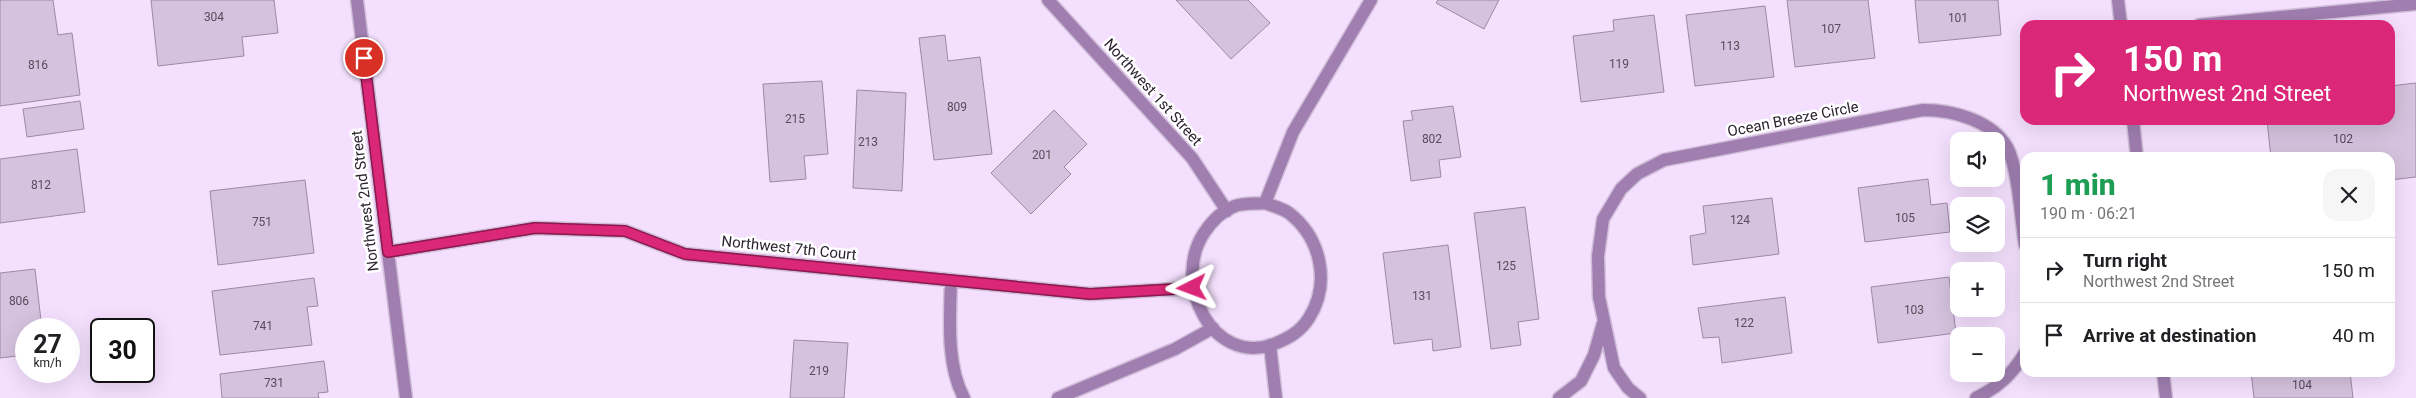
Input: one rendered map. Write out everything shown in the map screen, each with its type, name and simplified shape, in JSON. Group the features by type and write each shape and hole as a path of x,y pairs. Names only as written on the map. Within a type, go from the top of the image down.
{"street":[{"name":"Northwest 2nd Street","path":"357,0 406,398"},
{"name":"Northwest 1st Street","path":"1048,0 1192,158 1227,210"},
{"path":"1265,203 1293,132 1371,0"},
{"path":"2118,0 2120,20"},
{"path":"2251,20 2416,4"},
{"name":"Ocean Breeze Circle","path":"1640,398 1628,388 1614,368 1598,297 1598,256 1603,219 1621,189 1636,174 1664,160 1923,110 1944,110 1990,129 2007,148 2014,170 2020,211"},
{"path":"2133,125 2136,152"},
{"path":"1265,203 1288,212 1305,227 1313,239 1319,258 1322,280 1315,308 1304,326 1292,336 1264,348 1239,345 1220,335 1213,328 1203,316 1192,288 1192,262 1196,245 1214,219 1235,205 1265,203"},
{"name":"Northwest 7th Court","path":"388,252 535,228 625,231 685,254 1090,294 1192,288"},
{"path":"951,280 950,343 960,390 964,398"},
{"name":"Ocean Breeze Circle","path":"1559,398 1580,381 1594,355 1603,320"},
{"path":"1058,398 1175,349 1213,328"},
{"path":"1270,345 1276,398"},
{"path":"1976,398 1994,390 2013,373 2020,362"},
{"path":"2164,377 2166,398"}],"building":[{"path":"0,0 53,0 58,35 72,33 80,95 0,106"},
{"path":"151,0 274,0 278,33 242,37 244,56 158,66"},
{"path":"1176,0 1248,0 1270,23 1231,59"},
{"path":"1438,0 1499,0 1484,29 1436,3"},
{"path":"1787,0 1868,0 1875,58 1795,67"},
{"path":"1915,0 1998,0 2001,35 1919,43"},
{"path":"1765,6 1774,77 1695,86 1686,15"},
{"path":"1654,15 1664,92 1581,102 1573,36 1614,31 1613,20"},
{"path":"945,35 948,61 980,57 992,154 934,160 919,38"},
{"path":"822,81 828,154 804,156 806,179 770,182 763,84"},
{"path":"2416,83 2416,177 2395,179 2395,152 2270,152 2268,125 2395,125 2395,85"},
{"path":"857,90 906,93 902,191 853,188"},
{"path":"80,101 84,129 27,137 23,109"},
{"path":"1453,106 1461,157 1439,160 1441,177 1411,181 1403,121 1413,120 1411,111"},
{"path":"1054,110 1087,144 1064,167 1071,174 1031,214 991,173"},
{"path":"77,149 85,212 0,223 0,159"},
{"path":"1928,179 1931,205 1947,203 1950,232 1865,242 1858,188"},
{"path":"305,180 314,253 218,265 210,191"},
{"path":"1772,198 1779,254 1693,265 1690,236 1706,233 1703,206"},
{"path":"1525,207 1539,319 1518,322 1521,345 1491,349 1474,213"},
{"path":"1448,245 1461,347 1433,351 1432,339 1394,344 1383,253"},
{"path":"35,269 41,318 15,318 15,356 0,358 0,273"},
{"path":"1949,277 1950,317 1954,317 1955,327 1950,327 1950,334 1878,343 1871,287"},
{"path":"314,278 318,306 307,307 312,345 220,355 212,291"},
{"path":"1785,297 1792,353 1722,363 1719,337 1703,338 1698,308"},
{"path":"794,340 848,343 844,398 790,398"},
{"path":"324,361 328,392 318,393 319,398 222,398 220,374"},
{"path":"2252,377 2351,377 2353,398 2254,398"}],"route":[{"path":"364,58 388,252 535,228 625,231 685,254 1090,294 1192,288"}]}
